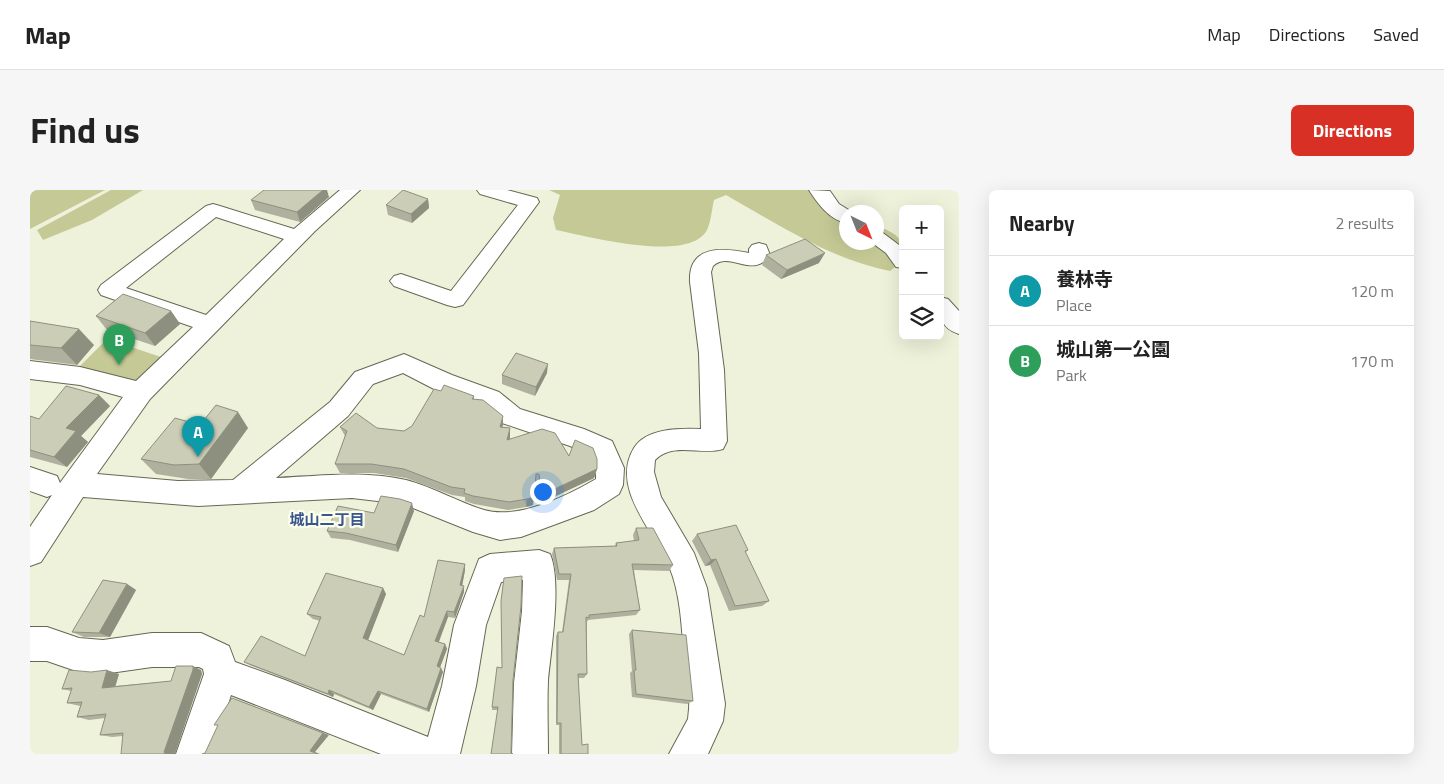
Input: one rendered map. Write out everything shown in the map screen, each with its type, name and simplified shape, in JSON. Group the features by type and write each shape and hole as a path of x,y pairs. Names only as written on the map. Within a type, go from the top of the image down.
{"street":[{"path":"30,552 57,485 107,436 141,392 298,237 351,190"},
{"path":"401,281 455,300 530,202 486,190"},
{"path":"818,190 832,208 839,212"},
{"path":"209,324 110,290 213,210 298,237"},
{"path":"884,243 893,249 899,257"},
{"path":"687,754 698,735 708,710 692,593 684,564 649,503 640,474 642,458 650,448 664,441 686,439 714,441 710,336 700,274 704,263 711,257 728,255 754,260 760,255 759,249"},
{"path":"944,309 959,326"},
{"path":"57,485 188,494 219,494 352,486 406,492 482,524 500,527 521,524 584,502 609,485 610,468 604,449 575,437 511,416 490,399 443,382 404,363 364,378 339,409 239,492"},
{"path":"30,370 80,376 141,392"},
{"path":"442,754 459,686 470,625 490,569 539,564 538,611 531,683 530,754"},
{"path":"30,644 47,644 79,655 103,656 152,650 202,650 217,658 221,674 194,754"},
{"path":"221,674 294,700 426,754"}],"green space":[{"path":"30,190 105,190 30,229"},
{"path":"111,190 143,190 92,220 43,240 37,230"},
{"path":"549,190 808,190 839,206 839,250 884,250 884,229 899,239 899,264 890,271 868,266 826,250 726,195 714,200 707,230 697,240 680,245 659,247 613,242 556,230 553,218 560,195"},
{"path":"107,339 164,358 138,387 74,372"}],"building":[{"path":"264,190 323,190 297,212 251,200"},
{"path":"403,190 428,199 411,214 386,205"},
{"path":"805,239 825,253 787,270 766,255"},
{"path":"123,294 171,311 145,333 96,316"},
{"path":"30,321 79,329 61,348 30,345"},
{"path":"516,353 548,364 536,387 502,375"},
{"path":"444,385 474,396 472,399 483,400 503,416 500,427 510,428 507,440 542,429 555,433 569,456 575,440 593,448 597,459 597,469 542,495 539,474 536,474 534,497 509,502 473,496 464,493 465,489 451,487 404,469 371,464 335,464 347,431 340,427 356,413 377,428 404,431 412,426 434,389 441,391"},
{"path":"66,386 99,395 66,428 76,431 54,457 30,450 30,416 39,419"},
{"path":"216,405 238,412 199,464 174,465 141,459 175,418 200,425"},
{"path":"381,496 412,503 396,545 346,533 327,531 338,506 374,513"},
{"path":"736,525 748,550 745,551 769,601 735,606 716,559 711,560 697,534"},
{"path":"636,528 653,528 673,565 632,564 640,610 589,615 589,618 586,617 587,674 578,674 582,745 588,744 588,754 561,754 561,723 557,723 558,632 563,632 571,574 559,574 554,548 617,546 616,543 639,540"},
{"path":"438,560 465,564 460,585 464,586 454,612 447,611 435,641 445,644 437,666 441,668 427,709 378,691 369,707 329,690 328,694 244,662 261,636 305,656 321,617 307,614 326,573 383,588 363,638 404,655 420,615 424,617"},
{"path":"522,576 521,606 513,680 511,753 513,754 491,754 498,707 492,707 497,667 502,668 501,601 504,578"},
{"path":"103,580 127,584 99,633 72,632"},
{"path":"632,630 686,635 693,701 636,694"},
{"path":"176,666 193,666 193,670 164,752 165,754 121,754 123,733 100,735 106,714 77,717 82,702 67,703 72,688 62,689 69,670 91,672 107,670 102,688 171,681"},
{"path":"232,698 323,733 310,751 318,754 202,754 205,753 218,725 214,725"}],"place":[{"name":"城山第一公園","path":"119,365"},
{"name":"養林寺","path":"198,457"}],"district":[{"name":"城山二丁目","path":"327,519"}]}
